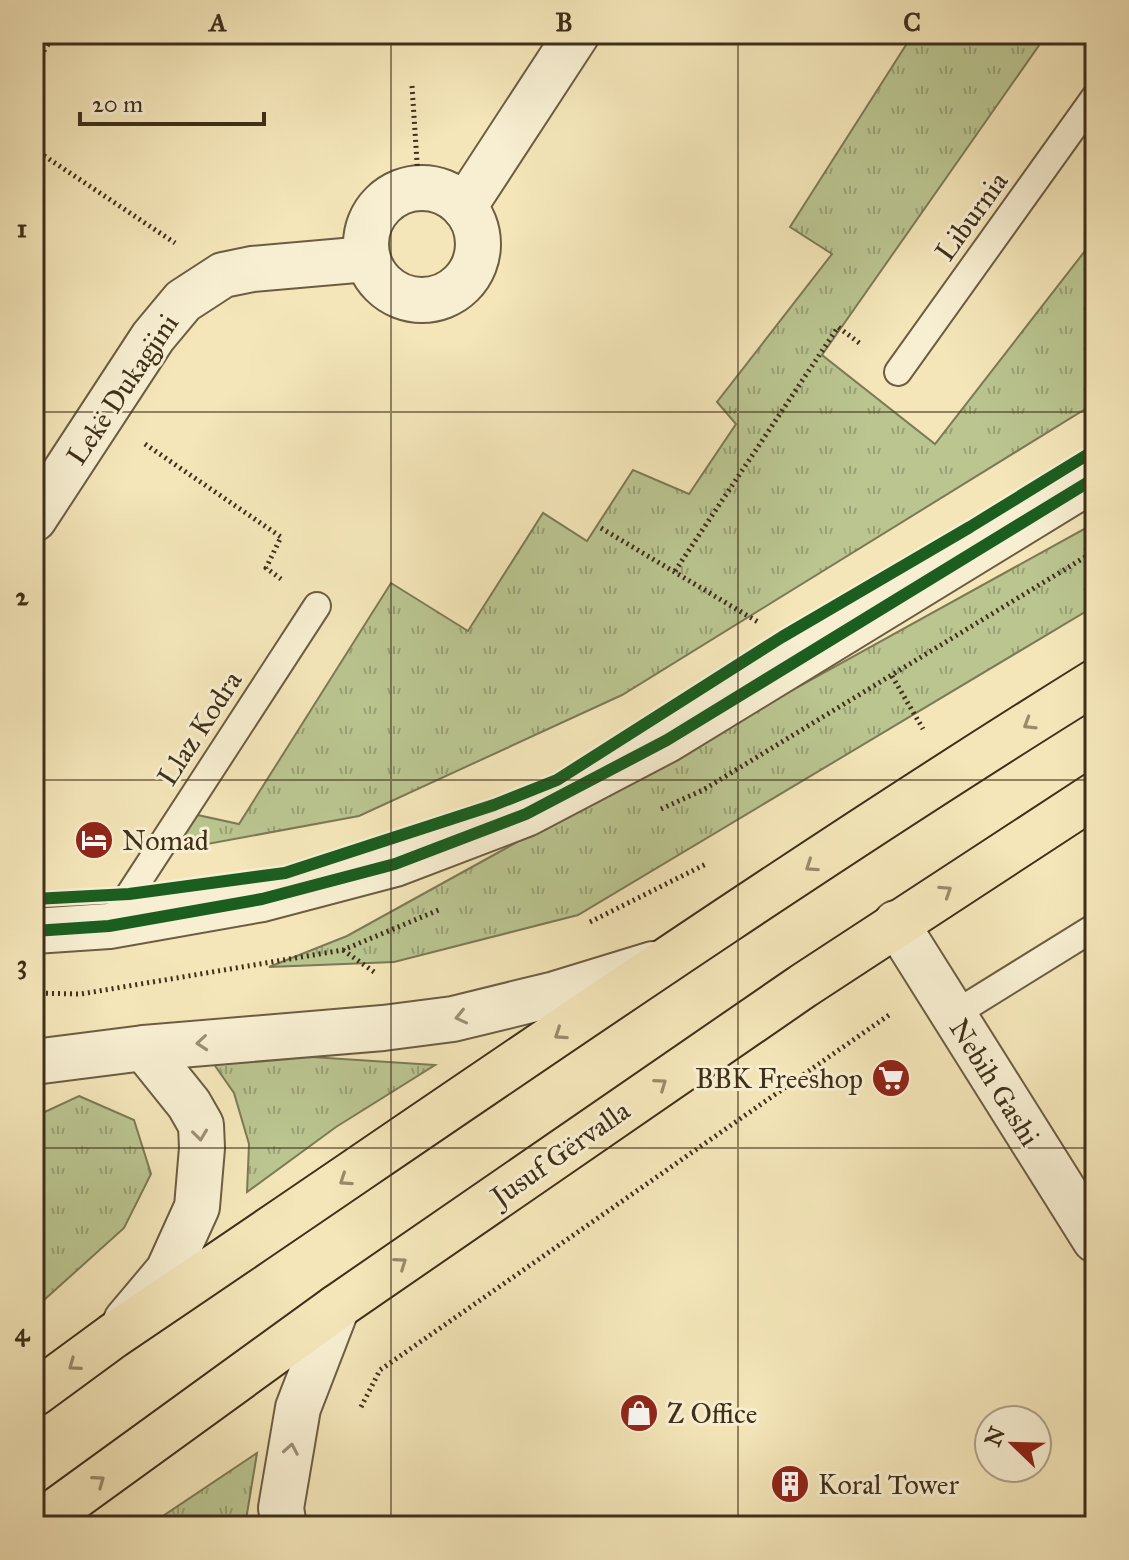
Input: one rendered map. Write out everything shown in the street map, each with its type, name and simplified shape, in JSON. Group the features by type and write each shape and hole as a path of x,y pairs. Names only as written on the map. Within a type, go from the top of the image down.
{"highway":[{"path":"34,1394 113,1336 671,959 949,774 1095,682"},
{"name":"Jusuf Gërvalla","path":"35,1526 337,1307 896,923 1095,795"}],"street":[{"path":"464,207 577,34"},
{"path":"436,189 464,207 478,235 478,250 466,279 455,290 426,301 410,300 383,286 367,259 366,242 368,226 388,199 403,191 436,189"},
{"name":"Lekë Dukagjini","path":"34,519 153,337 183,301 223,275 252,269 367,259"},
{"path":"34,931 109,926 262,899 395,864 526,814 667,740 1095,478"},
{"name":"Nebih Gashi","path":"896,923 1095,1240"},
{"path":"34,1062 144,1048 453,1019 555,994 671,959"},
{"path":"113,1336 168,1271 197,1207 201,1125 189,1104 144,1048"},
{"path":"284,1526 281,1508 298,1408 337,1307"}],"lane":[{"name":"Liburnia","path":"898,372 1095,97"},
{"name":"Llaz Kodra","path":"109,926 317,606"},
{"path":"944,1000 1095,927"}],"path":[{"path":"34,66 55,34"},
{"path":"412,86 419,188"},
{"path":"34,149 223,275"},
{"path":"675,571 838,327 898,372"},
{"path":"102,415 281,537 266,568 317,606"},
{"path":"601,528 811,654"},
{"path":"891,675 923,729"},
{"path":"910,737 936,721"},
{"path":"587,924 716,858"},
{"path":"34,993 81,994 343,950 387,981"},
{"path":"380,1370 845,1044 944,1000"}],"green space":[{"path":"913,34 1047,34 822,355 935,444 1095,238 1095,403 622,695 359,816 164,852 179,811 239,824 391,583 468,631 543,513 587,541 633,470 689,494 736,424 717,402 832,254 790,227"},
{"path":"1095,523 1095,606 578,915 394,962 269,967 347,936"},
{"path":"204,1050 435,1065 336,1127 247,1192 249,1144 234,1093"},
{"path":"79,1096 134,1120 151,1174 124,1228 34,1309 34,1117"},
{"path":"257,1453 245,1526 148,1526"}],"cycle path":[{"path":"34,899 129,894 285,873 494,805 557,780 782,637 1095,450"},
{"path":"34,931 109,926 262,899 395,864 526,814 667,740 1095,478"}],"place":[{"name":"Nomad","path":"94,840"},
{"name":"BBK Freeshop","path":"891,1078"},
{"name":"Z Office","path":"639,1413"},
{"name":"Koral Tower","path":"790,1484"}]}
